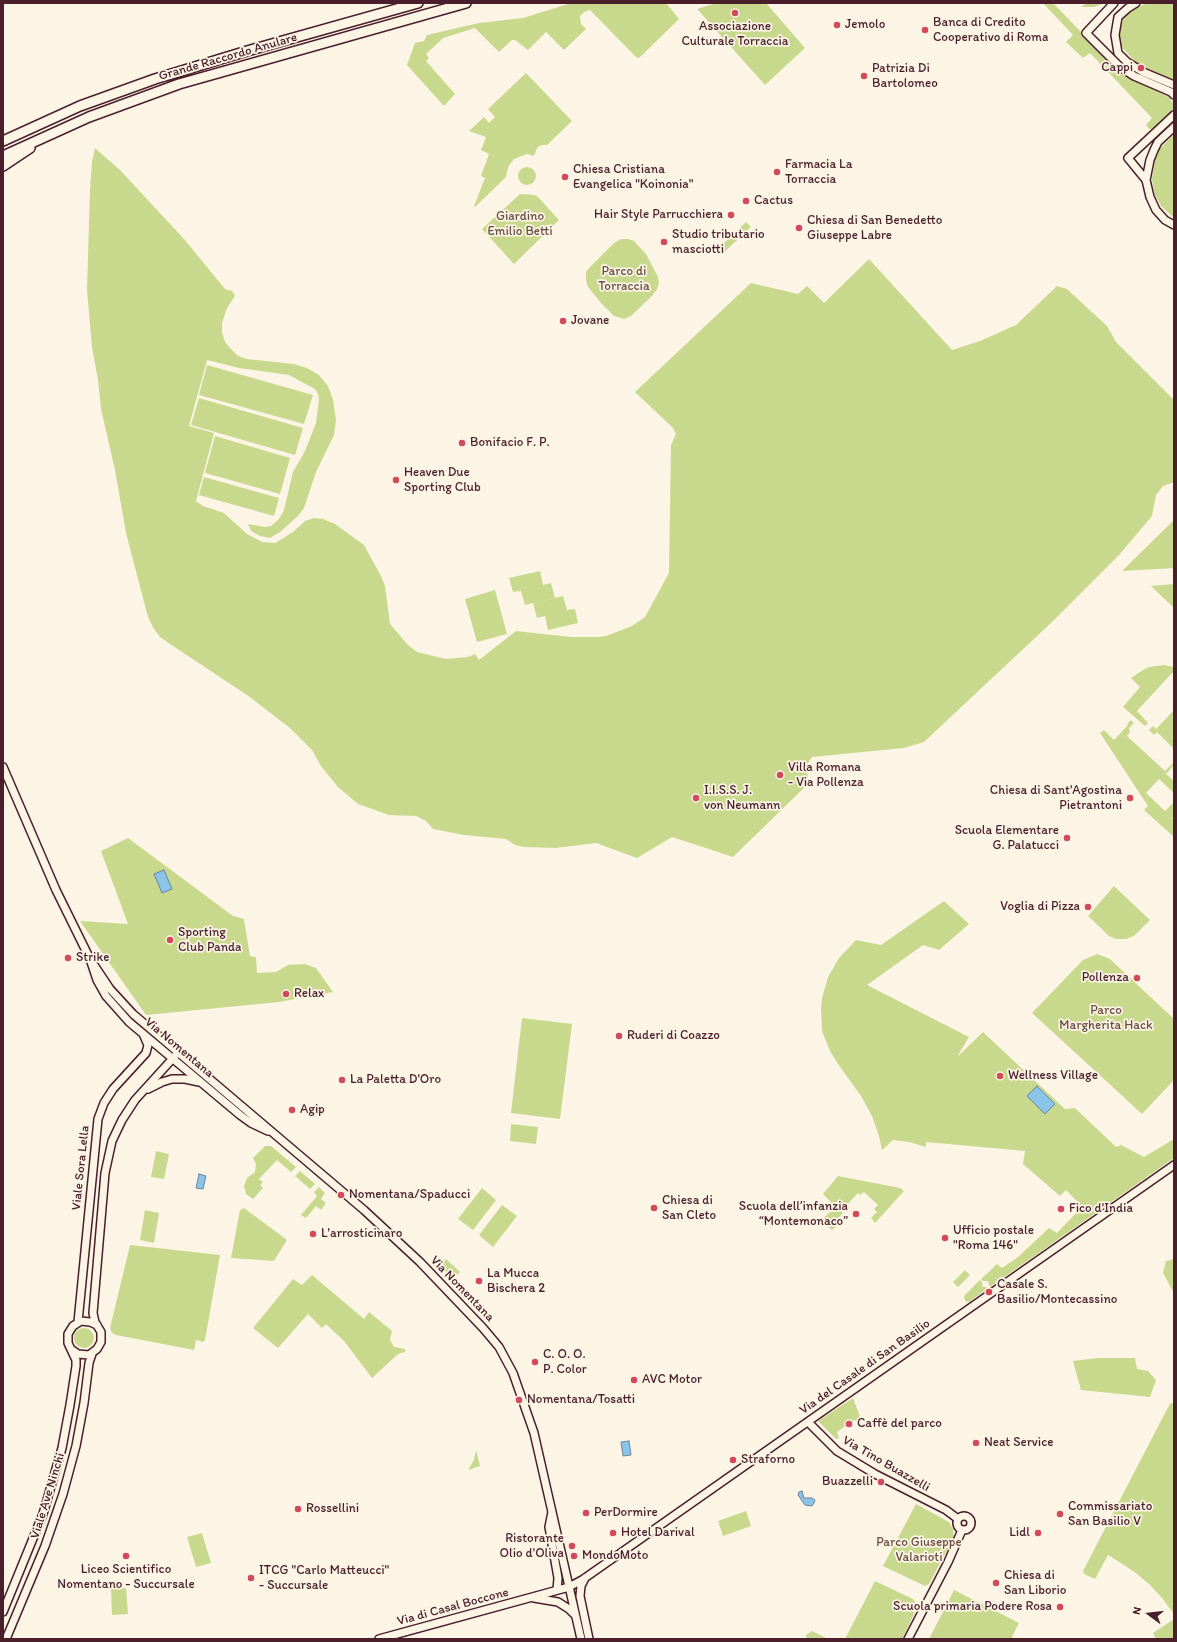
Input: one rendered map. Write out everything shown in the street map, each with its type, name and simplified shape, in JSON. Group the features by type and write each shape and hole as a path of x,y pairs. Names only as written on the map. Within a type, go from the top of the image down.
{"highway":[{"name":"Grande Raccordo Anulare","path":"4,140 80,106 155,79 247,51 418,3"},
{"name":"Grande Raccordo Anulare","path":"3,156 45,136 122,104 179,84 466,3"},
{"path":"3,166 45,136"}],"main road":[{"path":"1136,3 1118,17 1115,34 1118,53 1126,62 1142,72 1174,85"},
{"path":"1112,5 1086,33 1120,66 1134,76 1174,95"},
{"path":"1174,115 1128,158 1146,180 1150,197 1156,210 1165,220 1174,225"},
{"path":"1146,180 1150,160 1158,142 1174,127"},
{"name":"Via Nomentana","path":"3,767 56,890 90,959 110,989 202,1083 247,1120 275,1134"},
{"name":"Via Nomentana","path":"90,959 97,980 106,996 124,1017 143,1034 175,1056 275,1134 364,1210 420,1262 483,1328 499,1347 513,1373 532,1427 581,1639"},
{"name":"Viale Sora Lella","path":"78,1322 97,1124 101,1108 111,1091 146,1053 148,1045 143,1034"},
{"name":"Viale Sora Lella","path":"97,1326 93,1313 107,1161 112,1141 118,1127 138,1096 175,1056"},
{"name":"Viale Sora Lella","path":"138,1096 154,1085 170,1079 185,1079 202,1083"},
{"name":"Via del Casale di San Basilio","path":"569,1587 585,1578 1174,1165"},
{"path":"88,1321 97,1326 101,1332 101,1342 98,1349 92,1354 81,1355 71,1349 67,1341 68,1334 73,1326 78,1322 88,1321"},
{"name":"Viale Ave Ninchi","path":"3,1612 41,1521 59,1460 76,1366 76,1360 71,1349"},
{"name":"Viale Ave Ninchi","path":"6,1639 45,1546 63,1494 77,1440 89,1364 92,1354"},
{"name":"Via Tino Buazzelli","path":"808,1422 837,1451 876,1474 946,1510 958,1519"},
{"name":"Via Nomentana","path":"552,1512 548,1527 558,1578 557,1590"},
{"path":"965,1516 971,1521 969,1529 962,1530 957,1526 958,1519 965,1516"},
{"path":"908,1639 948,1562 962,1530"},
{"path":"585,1578 581,1586 580,1596 589,1639"},
{"name":"Via di Casal Boccone","path":"379,1639 569,1587"},
{"name":"Via di Casal Boccone","path":"532,1597 558,1602 569,1609 576,1616"}],"green space":[{"path":"571,3 666,3 679,19 639,58 636,57 590,10 586,11 580,16 581,24 586,29 564,50 546,32 528,50 515,40 512,40 499,52 475,28 443,38 426,54 429,58 426,61 455,94 444,106 407,65 415,43 424,41 427,35 479,23 523,18"},
{"path":"716,3 766,3 805,48 765,85 697,9"},
{"path":"1043,3 1053,3 1110,62 1128,77 1169,97 1173,103 1171,113 1154,129 1149,129 1146,125 1152,118 1090,53 1083,58 1066,42 1073,35"},
{"path":"1087,3 1105,3 1094,7 1081,7"},
{"path":"1147,3 1174,3 1174,80 1136,63 1121,46 1119,32 1123,20 1130,11"},
{"path":"526,73 572,121 547,145 541,145 537,148 534,156 527,154 514,159 508,167 506,177 475,207 474,206 485,178 481,176 489,154 481,150 486,137 469,131 484,117 489,123 495,117 488,109"},
{"path":"1174,134 1174,218 1161,206 1155,195 1152,180 1155,159 1158,151"},
{"path":"95,148 120,170 184,239 225,289 232,291 235,296 227,308 222,323 222,332 225,342 230,348 238,356 247,359 294,364 307,368 319,375 328,386 333,400 336,420 334,435 316,472 304,508 298,516 280,532 270,538 260,536 251,531 248,524 265,527 271,526 279,519 284,510 293,472 305,451 316,423 319,399 318,394 315,389 289,375 239,368 207,360 189,426 214,433 196,501 203,506 224,513 247,534 262,542 275,543 293,532 305,521 314,518 323,519 335,524 364,545 385,586 390,624 407,644 417,652 446,659 468,657 475,654 479,660 516,631 571,637 598,637 606,636 632,626 645,617 669,573 671,445 676,434 673,428 635,392 751,283 798,294 807,286 824,303 869,259 952,350 980,341 1016,325 1057,286 1067,289 1107,326 1116,342 1174,400 1174,482 1163,486 1156,495 1152,516 1119,555 1052,622 924,742 904,748 812,757 806,766 809,783 733,857 672,837 637,858 596,843 555,848 524,847 515,845 506,839 464,835 433,829 426,821 416,816 389,815 358,804 338,787 321,766 312,750 290,728 247,695 160,637 148,617 126,533 115,470 101,409 92,347 87,290 90,190 92,161"},
{"path":"527,167 533,170 536,176 533,182 527,185 521,182 518,176 521,170"},
{"name":"Giardino Emilio Betti","path":"520,194 534,195 538,197 559,220 514,264 482,229"},
{"path":"746,222 751,227 721,255 719,252 720,247"},
{"name":"Parco di Torraccia","path":"621,239 634,241 646,254 658,277 659,283 657,289 651,297 631,316 624,319 614,316 601,303 588,287 586,280 586,272 589,268 614,243"},
{"path":"207,365 313,395 304,424 199,395"},
{"path":"199,398 303,428 295,455 191,425"},
{"path":"215,436 290,458 280,494 205,473"},
{"path":"204,477 279,498 274,516 199,495"},
{"path":"1174,520 1174,568 1122,571"},
{"path":"540,571 543,585 551,583 555,598 525,605 521,591 513,592 509,578"},
{"path":"1174,584 1174,608 1151,586"},
{"path":"495,590 507,634 477,642 465,599"},
{"path":"563,596 567,610 575,609 578,623 548,630 545,616 537,618 533,603"},
{"path":"1164,665 1174,667 1174,674 1172,673 1137,711 1148,723 1145,726 1123,707 1140,687 1131,678 1149,667"},
{"path":"1174,710 1174,749 1157,732 1154,735 1149,730 1153,726 1156,729"},
{"path":"1131,720 1134,723 1129,728 1130,732 1127,736 1165,771 1174,762 1174,765 1166,774 1174,781 1174,793 1159,779 1146,793 1165,811 1174,802 1174,816 1172,818 1174,820 1174,837 1144,810 1148,806 1100,733 1104,730 1114,740"},
{"name":"Sporting Club Panda","path":"128,838 233,916 244,919 250,956 256,957 257,973 276,972 288,965 305,964 316,968 333,992 279,1002 146,1015 80,921 128,924 101,851"},
{"path":"1114,886 1150,920 1134,936 1126,939 1116,939 1109,936 1088,916"},
{"path":"944,901 969,924 939,950 923,945 867,985 969,1037 957,1057 983,1032 1065,1109 1075,1108 1116,1147 1121,1145 1144,1157 1174,1139 1174,1158 990,1287 988,1281 983,1281 981,1279 997,1264 1002,1268 1018,1257 1049,1228 1057,1233 1076,1213 1080,1204 1066,1190 1060,1196 1023,1164 1025,1151 926,1142 926,1147 909,1142 893,1140 882,1150 872,1116 861,1096 830,1051 822,1031 822,998 828,977 839,958 856,940 881,945"},
{"name":"Parco Margherita Hack","path":"1097,954 1110,959 1174,1019 1174,1080 1142,1114 1032,1013 1083,960"},
{"path":"522,1018 572,1024 560,1119 511,1113"},
{"path":"511,1124 538,1127 536,1144 510,1141"},
{"path":"265,1146 271,1146 296,1167 291,1172 277,1160 259,1179 263,1182 260,1185 263,1188 253,1199 246,1194 244,1186 247,1178 255,1172 256,1164 253,1158"},
{"path":"156,1151 169,1154 164,1179 151,1177"},
{"path":"300,1171 315,1184 310,1189 295,1176"},
{"path":"838,1176 900,1188 904,1191 875,1223 871,1218 877,1212 874,1209 878,1205 864,1192 860,1195 858,1193 841,1211 843,1213 839,1217 842,1220 832,1230 821,1220 836,1207 823,1194"},
{"path":"319,1187 325,1193 321,1199 326,1203 321,1210 316,1206 306,1218 301,1215 317,1196 314,1192"},
{"path":"482,1188 496,1200 473,1230 458,1219"},
{"path":"502,1205 517,1216 493,1247 479,1235"},
{"path":"244,1208 287,1240 274,1261 231,1258 240,1210"},
{"path":"145,1210 159,1213 154,1243 140,1240"},
{"path":"130,1245 220,1255 205,1340 203,1342 196,1340 194,1350 112,1333 110,1328"},
{"path":"446,1259 460,1272 453,1279 439,1266"},
{"path":"1174,1259 1174,1293 1163,1273 1166,1261"},
{"path":"965,1270 970,1275 958,1287 953,1282"},
{"path":"312,1275 364,1319 369,1312 392,1331 390,1340 394,1347 405,1349 405,1352 398,1354 372,1378 344,1341 326,1324 322,1328 308,1314 278,1348 253,1328 293,1279 302,1285"},
{"path":"980,1280 982,1282 982,1286 988,1288 969,1302 965,1301 964,1296"},
{"path":"84,1328 91,1331 94,1338 91,1345 84,1348 77,1345 74,1338 77,1331"},
{"path":"1097,1358 1135,1358 1137,1369 1148,1371 1156,1380 1150,1397 1081,1390 1073,1361"},
{"path":"853,1398 861,1419 857,1421 854,1420 837,1432 839,1438 836,1439 818,1421"},
{"path":"1174,1403 1174,1614 1150,1585 1136,1573 1108,1555 1095,1579 1084,1574 1083,1571 1164,1415 1170,1404"},
{"path":"476,1450 480,1466 468,1470 474,1460"},
{"name":"Parco Giuseppe Valarioti","path":"916,1504 949,1522 953,1529 954,1537 929,1584 925,1586 883,1566"},
{"path":"746,1511 751,1526 723,1536 718,1521"},
{"path":"202,1533 211,1563 196,1567 187,1537"},
{"path":"875,1581 913,1599 916,1603 914,1614 902,1639 845,1639"},
{"path":"126,1588 128,1614 112,1615 111,1589"},
{"path":"954,1590 1019,1623 1011,1639 929,1639"},
{"path":"1174,1619 1174,1639 1156,1639 1153,1633"},
{"path":"812,1631 828,1639 807,1639 806,1635"}],"water":[{"path":"164,870 172,889 162,893 154,874"},
{"path":"1037,1086 1055,1104 1045,1114 1027,1096"},
{"path":"199,1174 206,1176 203,1189 196,1188"},
{"path":"629,1441 631,1455 623,1456 621,1442"},
{"path":"802,1491 804,1498 812,1498 815,1500 812,1506 805,1505 798,1495 799,1492"}],"place":[{"name":"Associazione Culturale Torraccia","path":"735,13"},
{"name":"Jemolo","path":"837,25"},
{"name":"Banca di Credito Cooperativo di Roma","path":"925,30"},
{"name":"Cappi","path":"1141,68"},
{"name":"Patrizia Di Bartolomeo","path":"864,76"},
{"name":"Farmacia La Torraccia","path":"777,172"},
{"name":"Chiesa Cristiana Evangelica \"Koinonia\"","path":"565,177"},
{"name":"Cactus","path":"746,201"},
{"name":"Hair Style Parrucchiera","path":"731,215"},
{"name":"Chiesa di San Benedetto Giuseppe Labre","path":"799,228"},
{"name":"Studio tributario masciotti","path":"664,242"},
{"name":"Jovane","path":"563,321"},
{"name":"Bonifacio F. P.","path":"462,443"},
{"name":"Heaven Due Sporting Club","path":"396,480"},
{"name":"Villa Romana - Via Pollenza","path":"780,775"},
{"name":"I.I.S.S. J. von Neumann","path":"696,798"},
{"name":"Chiesa di Sant'Agostina Pietrantoni","path":"1130,798"},
{"name":"Scuola Elementare G. Palatucci","path":"1067,838"},
{"name":"Voglia di Pizza","path":"1088,907"},
{"name":"Sporting Club Panda","path":"170,940"},
{"name":"Strike","path":"68,958"},
{"name":"Pollenza","path":"1137,978"},
{"name":"Relax","path":"286,994"},
{"name":"Ruderi di Coazzo","path":"619,1036"},
{"name":"Wellness Village","path":"1000,1076"},
{"name":"La Paletta D'Oro","path":"342,1080"},
{"name":"Agip","path":"292,1110"},
{"name":"Nomentana/Spaducci","path":"341,1195"},
{"name":"Chiesa di San Cleto","path":"654,1208"},
{"name":"Fico d'India","path":"1061,1209"},
{"name":"Scuola dell’infanzia “Montemonaco”","path":"856,1214"},
{"name":"L'arrosticinaro","path":"313,1234"},
{"name":"Ufficio postale \"Roma 146\"","path":"945,1238"},
{"name":"La Mucca Bischera 2","path":"479,1281"},
{"name":"Casale S. Basilio/Montecassino","path":"989,1292"},
{"name":"C. O. O. P. Color","path":"535,1362"},
{"name":"AVC Motor","path":"634,1380"},
{"name":"Nomentana/Tosatti","path":"519,1400"},
{"name":"Caffè del parco","path":"849,1424"},
{"name":"Neat Service","path":"976,1443"},
{"name":"Straforno","path":"733,1460"},
{"name":"Buazzelli","path":"881,1482"},
{"name":"Rossellini","path":"298,1509"},
{"name":"PerDormire","path":"586,1513"},
{"name":"Commissariato San Basilio V","path":"1060,1514"},
{"name":"Hotel Darival","path":"613,1533"},
{"name":"Lidl","path":"1038,1533"},
{"name":"Ristorante Olio d'Oliva","path":"572,1546"},
{"name":"Liceo Scientifico Nomentano - Succursale","path":"126,1556"},
{"name":"MondoMoto","path":"574,1556"},
{"name":"ITCG \"Carlo Matteucci\" - Succursale","path":"251,1578"},
{"name":"Chiesa di San Liborio","path":"996,1583"},
{"name":"Scuola primaria Podere Rosa","path":"1060,1607"}]}
